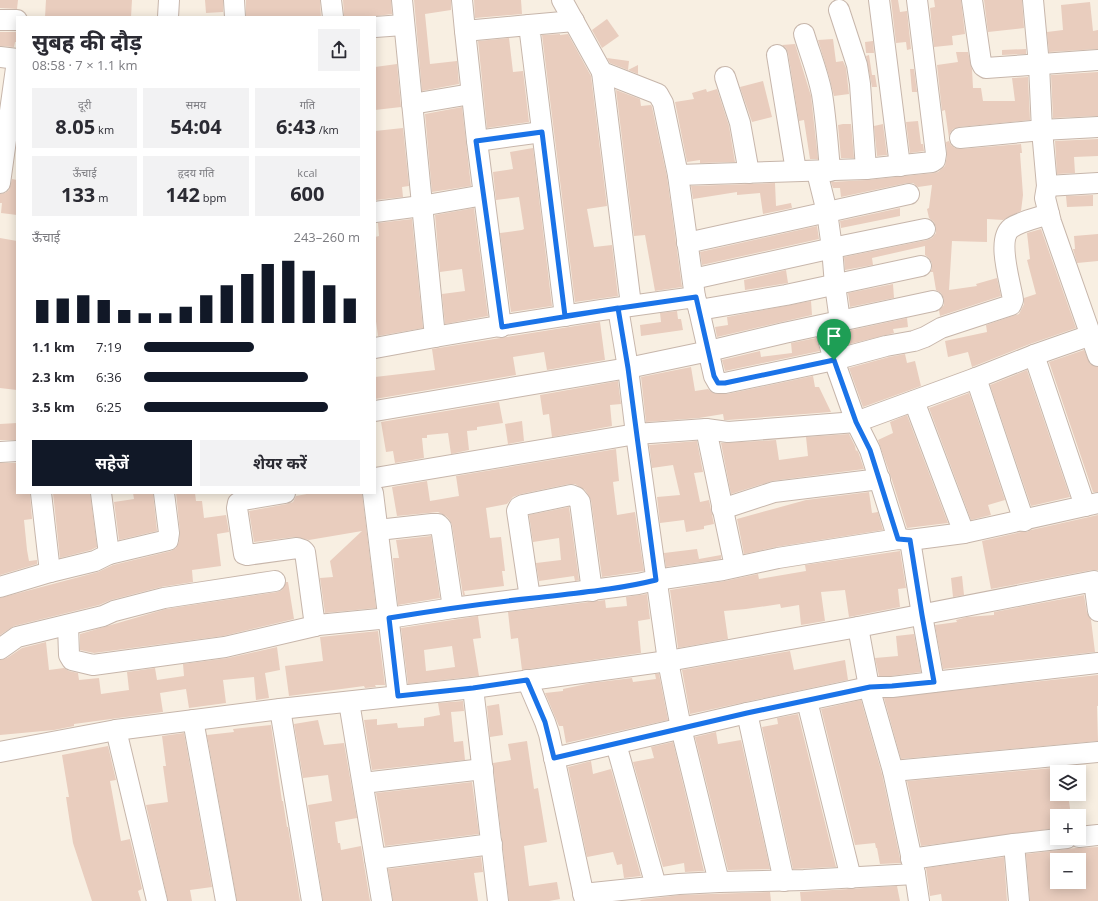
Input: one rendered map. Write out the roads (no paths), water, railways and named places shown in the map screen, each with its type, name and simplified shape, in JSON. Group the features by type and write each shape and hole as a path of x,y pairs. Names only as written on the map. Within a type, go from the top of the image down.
{"street":[{"path":"168,16 169,0"},
{"path":"234,0 235,16"},
{"path":"331,0 333,16"},
{"path":"402,0 403,25 435,337"},
{"path":"462,0 476,141 502,327"},
{"path":"562,0 602,72 625,307 628,368 656,580 668,661 681,728 719,882"},
{"path":"879,0 900,166"},
{"path":"678,175 866,169 932,162 935,160 936,154 917,0"},
{"path":"972,0 983,66 986,68 990,69 1098,60"},
{"path":"1033,0 1047,186 1045,198 1049,214 1098,356"},
{"path":"839,10 857,65 860,84 866,169"},
{"path":"0,20 16,20"},
{"path":"465,31 574,21"},
{"path":"376,27 403,25"},
{"path":"529,25 565,316"},
{"path":"804,34 816,70 825,113 824,171 835,285 832,323 834,360 856,422 870,450 904,540 922,615 934,682"},
{"path":"777,55 796,171"},
{"path":"0,57 16,60"},
{"path":"5,177 16,70"},
{"path":"602,72 658,94 666,113 678,175 687,244 696,295 714,376 718,383 725,383 834,360 922,338 941,328 1011,305 1013,300 1004,249 1005,240 1010,229 1016,225 1049,214"},
{"path":"725,77 740,123 749,173"},
{"path":"412,104 472,94"},
{"path":"960,138 1042,130 1098,128"},
{"path":"476,141 542,132"},
{"path":"1047,186 1098,183"},
{"path":"687,244 910,194"},
{"path":"376,212 484,195"},
{"path":"376,348 696,295 832,248 925,229"},
{"path":"696,295 786,295 921,266"},
{"path":"376,411 628,368 933,301"},
{"path":"376,478 636,434 706,428 728,432 856,422 1091,334"},
{"path":"68,625 69,655 72,660 92,665 225,647 318,625 389,618 452,608 592,591 735,567 778,558 904,540 964,534 1092,505 1034,355"},
{"path":"976,378 1024,521"},
{"path":"914,401 964,534"},
{"path":"706,428 735,567"},
{"path":"0,452 16,451"},
{"path":"722,509 774,492 880,479"},
{"path":"41,494 50,572"},
{"path":"101,494 109,554"},
{"path":"0,587 50,572 95,561 109,554 168,540 169,533 164,494"},
{"path":"272,494 258,495 238,503 237,508 244,554 247,555 297,548 305,552 315,626"},
{"path":"373,494 398,696"},
{"path":"530,598 517,511 519,507 523,505 571,495 576,497 580,502 592,591"},
{"path":"378,530 432,524 438,524 441,527 452,608"},
{"path":"0,649 17,637 104,616 114,611 164,598 275,581"},
{"path":"0,752 116,730 280,709 473,688 668,661 858,627 922,615 934,611 1096,581 1098,611"},
{"path":"858,627 870,687 893,771 919,901"},
{"path":"554,758 747,713 870,687 934,682 1098,663"},
{"path":"527,680 545,722 584,897 656,886 719,882 851,878 1014,844 1050,840"},
{"path":"473,688 498,901"},
{"path":"807,701 851,878"},
{"path":"350,702 382,901"},
{"path":"280,709 312,901"},
{"path":"747,713 784,881"},
{"path":"193,720 226,901"},
{"path":"116,730 157,901"},
{"path":"616,744 656,886"},
{"path":"893,771 1098,752"},
{"path":"363,783 483,769"},
{"path":"1086,836 1098,835"},
{"path":"375,859 492,844"},
{"path":"1014,844 1019,901"}]}
